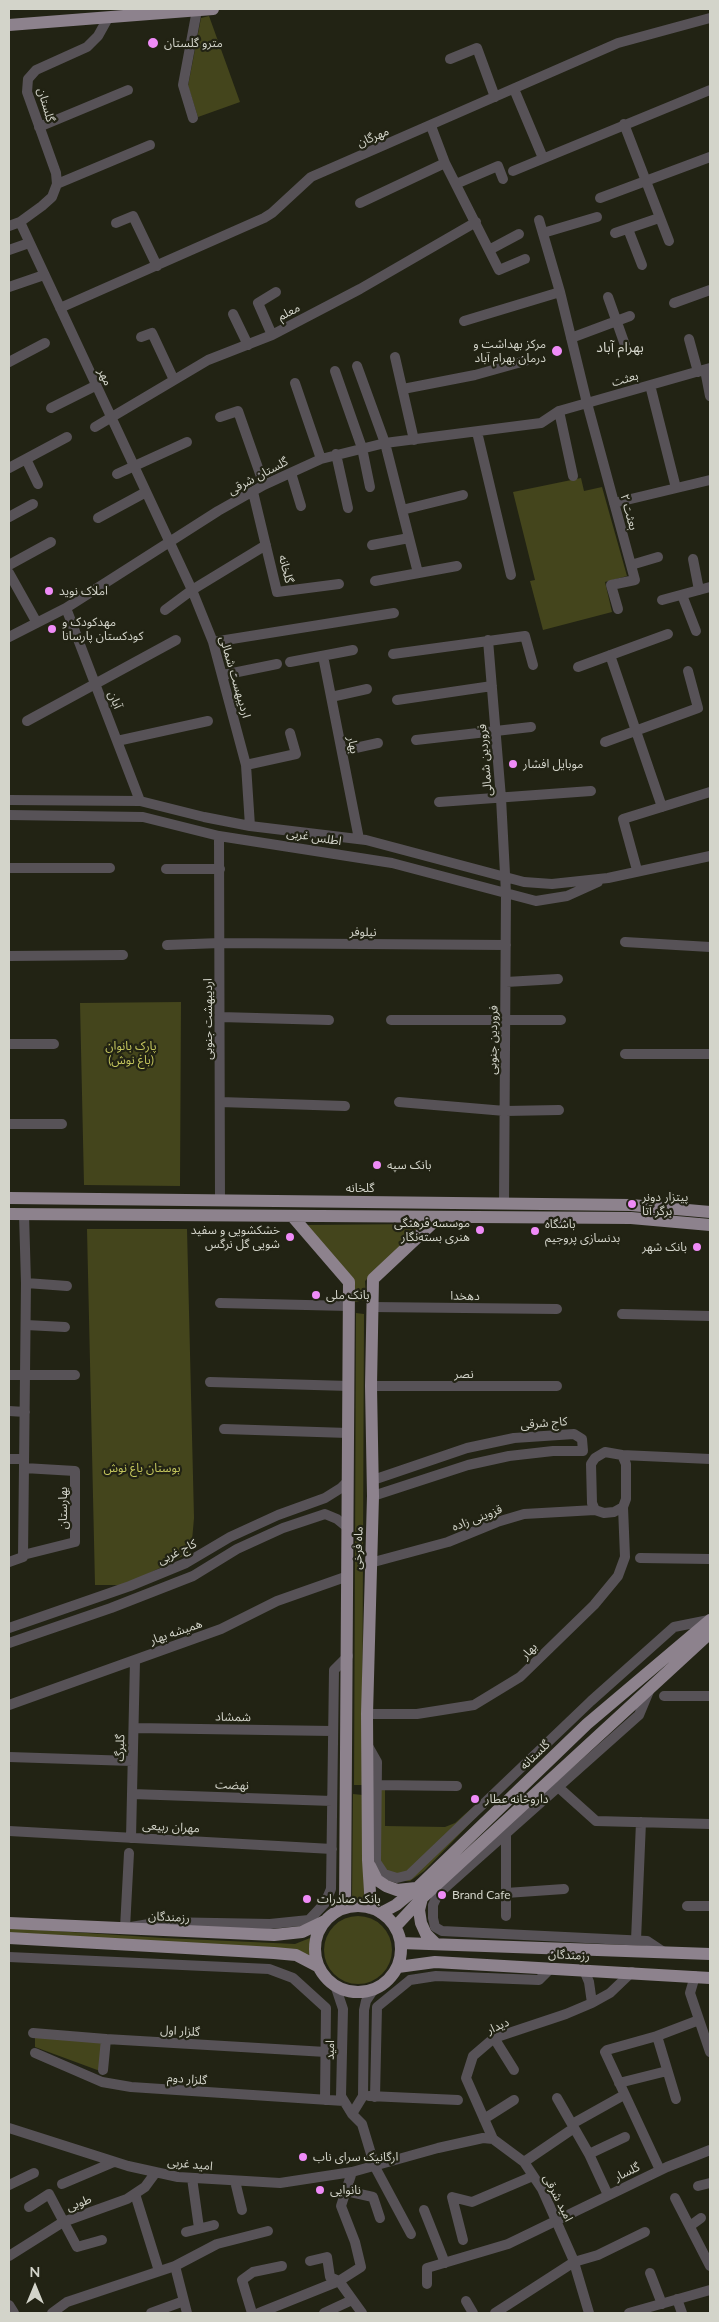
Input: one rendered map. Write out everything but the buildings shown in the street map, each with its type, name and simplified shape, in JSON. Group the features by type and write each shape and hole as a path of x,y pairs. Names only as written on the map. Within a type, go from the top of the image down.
{"main road":[{"path":"9,25 213,9"},
{"name":"گلخانه","path":"9,1198 504,1203 631,1206 710,1212"},
{"path":"9,1214 631,1218 710,1225"},
{"name":"ماه فرخی","path":"293,1217 349,1282 346,1908"},
{"name":"ماه فرخی","path":"376,1910 368,1860 373,1787 368,1746 367,1714 373,1496 372,1279 438,1218"},
{"path":"349,1306 372,1307"},
{"name":"گلستانه","path":"396,1926 420,1892 587,1724 710,1620"},
{"name":"گلستانه","path":"376,1910 396,1905 420,1892 710,1633"},
{"path":"348,1788 373,1787"},
{"path":"368,1860 374,1875 386,1886 396,1890 420,1892 420,1923 426,1934 435,1944"},
{"path":"358,1906 376,1910 396,1926 401,1942 398,1967 383,1984 374,1989 355,1992 334,1985 325,1977 315,1955 318,1931 334,1913 346,1908 358,1906"},
{"name":"رزمندگان","path":"9,1923 274,1935 302,1932 325,1921"},
{"path":"9,1938 282,1954 296,1956 319,1967"},
{"name":"رزمندگان","path":"401,1942 710,1954"},
{"name":"رزمندگان","path":"398,1967 435,1962 710,1978"}],"street":[{"path":"193,118 183,85 197,10"},
{"name":"گلستان","path":"57,184 56,173 27,92 28,79 36,70 87,47 98,36 108,18"},
{"name":"مهرگان","path":"60,308 272,213 311,177 618,43 710,18"},
{"path":"450,59 477,48 495,97"},
{"path":"514,89 543,158"},
{"path":"39,127 128,90"},
{"path":"513,171 710,90"},
{"path":"624,124 644,182 669,241"},
{"path":"431,126 445,163 499,270 525,259"},
{"path":"9,226 20,222 52,197 57,184 150,145"},
{"path":"600,198 710,157"},
{"path":"360,203 445,163"},
{"path":"456,184 498,166 503,179"},
{"path":"116,223 133,216 157,266"},
{"path":"9,217 20,222"},
{"path":"543,233 597,217"},
{"path":"615,233 659,218"},
{"name":"بعثت ۲","path":"539,220 560,292 587,403 631,565"},
{"name":"مهر","path":"20,222 169,542"},
{"name":"معلم","path":"95,427 208,360 272,334 360,289 476,222"},
{"path":"628,229 642,265"},
{"path":"489,250 519,234"},
{"path":"9,250 30,242"},
{"path":"9,287 44,275"},
{"path":"674,303 710,290"},
{"path":"272,334 258,303 276,292"},
{"path":"464,321 560,292"},
{"path":"608,297 625,345"},
{"path":"233,314 248,345"},
{"path":"571,338 630,316"},
{"path":"141,337 152,333 174,380"},
{"path":"689,339 705,370 710,396"},
{"path":"9,362 45,343"},
{"path":"395,357 404,389 414,440"},
{"path":"404,389 475,375 525,361"},
{"path":"357,366 386,443 418,573"},
{"name":"بعثت","path":"549,419 559,411 705,370"},
{"path":"335,371 362,448 370,487"},
{"path":"295,383 321,459"},
{"path":"650,385 676,488"},
{"path":"51,408 95,386"},
{"path":"220,417 238,411 264,485"},
{"path":"559,411 573,476"},
{"name":"گلستان شرقی","path":"9,637 66,608 169,542 264,485 321,459 386,443 520,426 549,419"},
{"path":"477,432 511,575"},
{"path":"9,468 68,437"},
{"path":"117,474 187,442"},
{"path":"336,454 348,508"},
{"path":"26,459 38,484"},
{"path":"291,473 301,506"},
{"path":"614,503 710,480"},
{"path":"98,518 146,492"},
{"name":"گلخانه","path":"253,492 277,592 340,584"},
{"path":"402,510 463,495"},
{"path":"9,517 33,504"},
{"path":"372,545 409,538"},
{"path":"9,565 51,542"},
{"name":"اردیبهست شمالی","path":"169,542 192,590 213,642 223,675 246,765 250,826"},
{"path":"165,610 192,590 266,546"},
{"path":"618,609 611,585 635,580 631,565 658,557"},
{"path":"693,559 700,590"},
{"path":"375,581 457,566"},
{"path":"9,574 37,623"},
{"path":"662,600 710,587"},
{"path":"682,595 696,631"},
{"name":"آبان","path":"66,608 140,801"},
{"path":"213,642 394,613"},
{"path":"578,667 668,634"},
{"path":"393,654 525,636 533,665"},
{"path":"27,721 176,640"},
{"name":"فروردین شمالی","path":"488,640 506,877"},
{"path":"290,662 353,650"},
{"path":"610,655 662,807"},
{"name":"بهار","path":"323,656 359,839"},
{"path":"223,675 277,664"},
{"path":"605,742 698,708 688,671"},
{"path":"397,700 492,686"},
{"path":"331,697 367,689"},
{"path":"118,741 208,721"},
{"path":"416,740 531,727"},
{"path":"246,765 296,754 290,733"},
{"path":"342,751 378,743"},
{"path":"439,802 591,791"},
{"path":"637,870 623,819 710,792"},
{"name":"اطلس غربی","path":"9,800 140,801 204,818 250,826 359,839 396,846 524,882 552,884 608,878"},
{"name":"اطلس غربی","path":"9,815 144,817 219,836 392,862 536,901 567,896 608,878 637,870 710,856"},
{"name":"اردیبهشت جنوبی","path":"219,836 220,1201"},
{"path":"9,868 110,868"},
{"path":"166,869 220,869"},
{"name":"فروردین جنوبی","path":"504,1203 506,877"},
{"path":"625,942 710,948"},
{"name":"نیلوفر","path":"167,946 220,943 506,946"},
{"path":"9,956 123,955"},
{"path":"506,982 558,979"},
{"path":"220,1017 328,1020"},
{"path":"391,1020 561,1020"},
{"path":"9,1044 54,1044"},
{"path":"625,1054 710,1054"},
{"path":"220,1102 345,1106"},
{"path":"399,1102 505,1110 559,1110"},
{"path":"9,1124 62,1124"},
{"path":"23,1556 26,1325 24,1214"},
{"path":"26,1283 67,1286"},
{"path":"220,1303 349,1306"},
{"name":"دهخدا","path":"372,1307 557,1309"},
{"path":"622,1314 710,1316"},
{"path":"26,1325 65,1327"},
{"path":"9,1375 75,1376"},
{"path":"210,1382 349,1386"},
{"name":"نصر","path":"371,1386 557,1386"},
{"path":"9,1411 25,1412"},
{"path":"224,1429 348,1434"},
{"name":"کاج شرقی","path":"373,1480 467,1448 514,1438 574,1434 582,1439 584,1451 553,1451 510,1456 468,1465 373,1496"},
{"path":"594,1510 591,1492 591,1464 594,1458 605,1452 622,1455 710,1458"},
{"name":"بهار","path":"367,1714 416,1714 474,1705 520,1677 594,1605 618,1576 625,1556 623,1507 626,1499 626,1464 622,1455"},
{"path":"9,1459 24,1463"},
{"name":"بهارستان","path":"9,1562 23,1556 75,1542 75,1471 24,1463"},
{"name":"کاج غربی","path":"9,1628 107,1594 186,1563 230,1537 278,1515 325,1498 348,1481"},
{"path":"9,1642 111,1608 192,1576 237,1549 283,1528 325,1514 330,1507 325,1498"},
{"name":"قزوینی زاده","path":"370,1563 448,1542 496,1522 524,1514 594,1510 604,1513 614,1512 623,1507"},
{"path":"325,1514 337,1519 348,1528"},
{"path":"640,1558 710,1559"},
{"name":"همیشه بهار","path":"9,1705 222,1629 278,1602 348,1576"},
{"path":"107,1594 111,1608"},
{"path":"457,1786 373,1787 376,1862 384,1874 397,1878 410,1875 591,1701 674,1627 710,1620"},
{"path":"129,1854 125,1928 161,1922 270,1924 308,1920 325,1903 331,1889 334,1670 348,1656"},
{"name":"گلبرگ","path":"131,1838 135,1660"},
{"path":"650,1688 639,1715 557,1786 506,1835 438,1894 433,1905 435,1927 442,1931 636,1940 647,1941 662,1951"},
{"path":"664,1696 710,1696"},
{"name":"شمشاد","path":"134,1728 332,1731"},
{"path":"9,1757 132,1761"},
{"path":"557,1786 596,1821 710,1824"},
{"name":"نهضت","path":"132,1794 332,1801"},
{"path":"636,1940 641,1822"},
{"name":"مهران ربیعی","path":"9,1831 332,1849"},
{"path":"506,1835 506,1916"},
{"path":"506,1893 564,1889"},
{"path":"687,1906 710,1906"},
{"path":"9,1958 269,1969 293,1978 326,2008 325,2100"},
{"path":"375,2097 377,2007 410,1980 436,1976 539,1980 551,1968"},
{"path":"584,1970 589,1982 592,2003"},
{"name":"دیدار","path":"493,2139 466,2078 473,2056 494,2038 566,2014 592,2003 610,1993 632,1972"},
{"path":"695,1976 690,1993 710,2052"},
{"name":"امید","path":"334,1985 343,2009 342,2096 352,2114 362,2124 375,2166 411,2234"},
{"path":"352,2114 363,2096 364,2010 366,2001 374,1989"},
{"path":"660,2170 605,2052 658,2036 699,2020"},
{"name":"گلزار اول","path":"33,2033 326,2052"},
{"path":"658,2036 676,2099"},
{"path":"494,2038 514,2070"},
{"path":"103,2070 106,2039"},
{"name":"گلزار دوم","path":"35,2053 102,2082 131,2088 344,2101"},
{"path":"619,2083 667,2070"},
{"path":"524,2162 573,2126 624,2095"},
{"path":"363,2096 458,2100"},
{"path":"557,2098 589,2154 608,2195"},
{"path":"484,2119 514,2100"},
{"name":"امید غربی","path":"9,2128 114,2162 192,2178 280,2183 352,2172 375,2166"},
{"path":"589,2154 625,2137"},
{"path":"375,2166 438,2148 482,2138 493,2139"},
{"name":"امید شرقی","path":"493,2139 524,2162 542,2189 574,2262 588,2313"},
{"name":"گلسار","path":"427,2284 427,2268 508,2244 660,2170 710,2150"},
{"path":"62,2184 114,2162"},
{"name":"طوبی","path":"9,2256 63,2222 127,2199 145,2187 156,2172"},
{"path":"259,2313 339,2281 361,2267 355,2242 341,2206 352,2172"},
{"path":"9,2185 34,2173"},
{"path":"464,2240 452,2197 472,2202 533,2176"},
{"path":"192,2178 199,2228"},
{"path":"236,2181 242,2210"},
{"path":"698,2186 710,2184"},
{"path":"346,2191 373,2197 380,2218"},
{"path":"29,2207 48,2194 77,2247 102,2240"},
{"path":"135,2194 159,2271"},
{"path":"676,2198 690,2226 706,2245 710,2266"},
{"path":"424,2210 445,2263"},
{"path":"690,2226 701,2218"},
{"path":"186,2232 214,2225"},
{"path":"52,2313 67,2302 175,2266 217,2244 268,2231"},
{"path":"495,2313 574,2262 598,2255 645,2232"},
{"path":"310,2261 327,2256 330,2277 339,2281 362,2313"},
{"path":"175,2266 187,2313"},
{"path":"252,2313 242,2280 253,2272 282,2266"},
{"path":"650,2273 662,2304"},
{"path":"630,2313 647,2311 677,2299 710,2290"},
{"path":"677,2299 682,2313"},
{"path":"324,2313 352,2300"},
{"path":"466,2300 473,2313"},
{"path":"151,2313 184,2301"},
{"path":"9,2305 14,2313"}],"green space":[{"path":"209,16 240,102 198,117 188,86 201,18"},
{"path":"581,478 584,491 602,487 627,576 605,582 612,612 543,630 530,581 535,580 513,492"},
{"name":"پارک بانوان (باغ نوش)","path":"181,1002 180,1186 84,1185 80,1003"},
{"path":"422,1224 365,1281 366,1300 354,1302 354,1280 306,1225"},
{"name":"بوستان باغ نوش","path":"87,1229 187,1229 194,1518 191,1552 126,1585 95,1585"},
{"path":"356,1313 364,1314 362,1785 354,1785"},
{"path":"385,1785 385,1826 445,1827 455,1823 474,1806 482,1811 424,1871 410,1881 393,1881 380,1872 374,1786"},
{"path":"353,1794 363,1795 364,1900 352,1901"},
{"path":"365,1916 377,1922 386,1931 392,1943 390,1963 382,1974 365,1984 351,1984 334,1974 326,1963 324,1943 334,1926 345,1918"},
{"path":"9,1928 295,1944 310,1938 310,1956 9,1934"},
{"path":"35,2035 103,2042 100,2071 35,2047"}],"place":[{"name":"مترو گلستان","path":"153,43"},
{"name":"مرکز بهداشت و درمان بهرام آباد","path":"557,351"},
{"name":"املاک نوید","path":"49,591"},
{"name":"مهدکودک و کودکستان پارسانا","path":"52,629"},
{"name":"موبایل افشار","path":"513,764"},
{"name":"بانک سپه","path":"377,1165"},
{"name":"پیتزار دونر برگر آتا","path":"632,1204"},
{"name":"موسسه فرهنگی هنری بسته‌نگار","path":"480,1230"},
{"name":"باشگاه بدنسازی پروجیم","path":"535,1231"},
{"name":"خشکشویی و سفید شویی گل نرگس","path":"290,1237"},
{"name":"بانک شهر","path":"697,1247"},
{"name":"بانک ملی","path":"316,1295"},
{"name":"داروخانه عطار","path":"475,1799"},
{"name":"Brand Cafe","path":"442,1895"},
{"name":"بانک صادرات","path":"307,1899"},
{"name":"ارگانیک سرای ناب","path":"303,2157"},
{"name":"نانوایی","path":"320,2190"}],"district":[{"name":"بهرام آباد","path":"620,347"}]}
